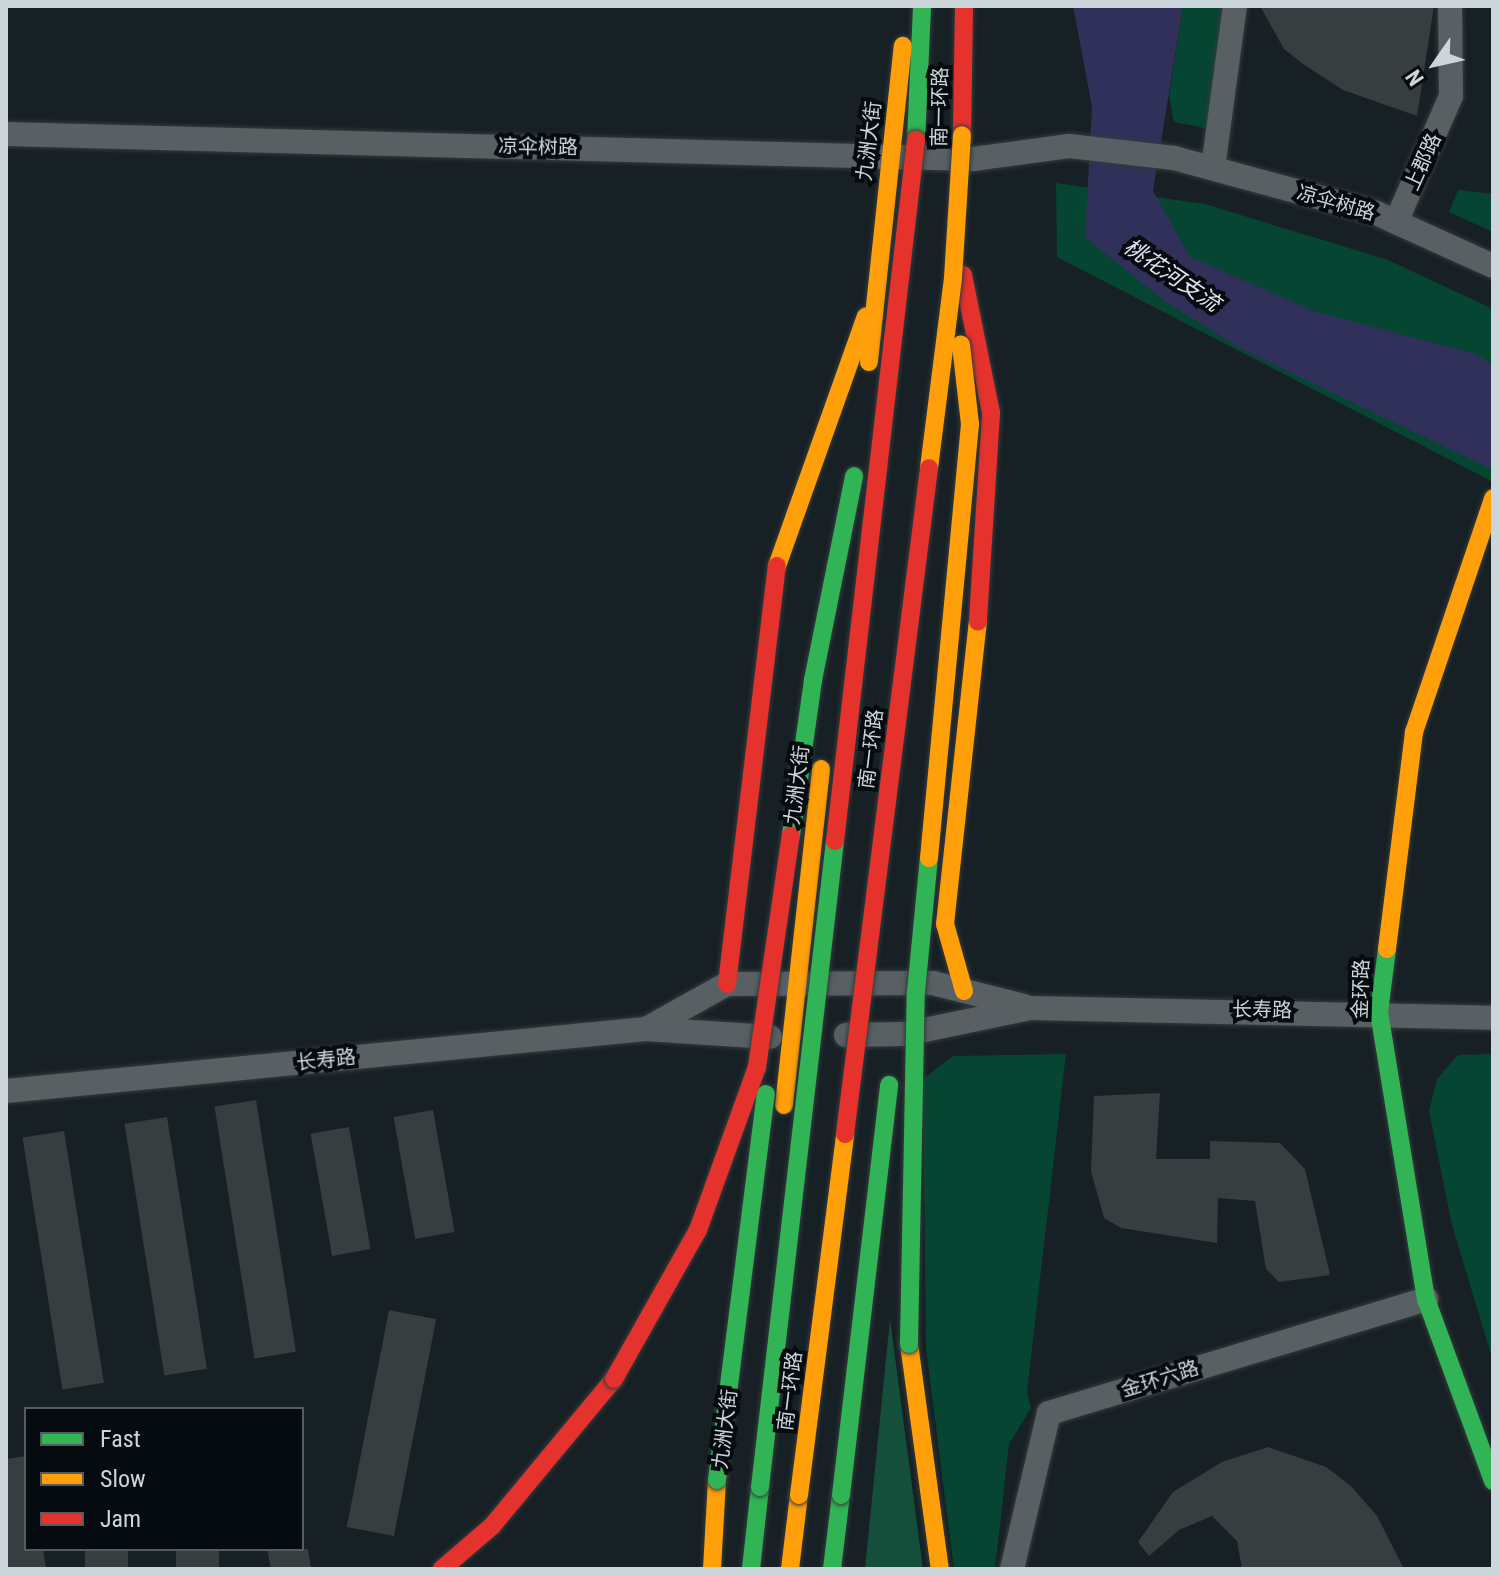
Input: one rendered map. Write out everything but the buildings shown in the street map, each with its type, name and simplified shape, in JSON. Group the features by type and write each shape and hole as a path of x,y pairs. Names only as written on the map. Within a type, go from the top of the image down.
{"main road":[{"name":"九洲大街","path":"731,1569 794,982 847,574 888,156 908,6"},
{"name":"南一环路","path":"751,1569 893,369 922,6"},
{"name":"南一环路","path":"790,1569 958,277 964,6"},
{"path":"810,1569 884,981 948,432 958,277 973,159 977,6"},
{"path":"958,277 991,413 986,550 945,924 964,991"},
{"path":"940,1569 909,1344 916,992 970,424 958,277"},
{"path":"727,984 778,559 877,285"},
{"path":"442,1569 492,1526 614,1379 698,1230 757,1067 813,680 857,463 893,369"},
{"path":"832,1569 947,600 948,432"},
{"name":"金环路","path":"1493,498 1414,732 1379,1012 1426,1299 1493,1481"},
{"path":"712,1569 717,1480 820,686 847,574"}],"street":[{"path":"1213,168 1235,6"},
{"name":"上郡路","path":"1396,222 1451,96 1450,6"},
{"name":"凉伞树路","path":"6,134 973,159 1069,146 1174,158 1213,168 1396,222 1493,266"},
{"name":"长寿路","path":"646,1029 727,984 884,981 964,991 1030,1008"},
{"name":"长寿路","path":"6,1091 646,1029 711,1037 877,1035 1030,1008 1379,1012 1493,1018"},
{"name":"金环六路","path":"1012,1569 1049,1413 1426,1299"}],"green space":[{"path":"1183,6 1226,6 1209,129 1174,122 1169,97"},
{"path":"1056,183 1205,204 1388,260 1493,309 1493,482 1057,257"},
{"path":"1458,190 1493,194 1493,232 1449,212"},
{"path":"1066,1054 1027,1392 1031,1408 1009,1444 995,1569 954,1569 926,1348 923,1079 953,1056"},
{"path":"1493,1054 1493,1361 1452,1225 1429,1111 1437,1079 1458,1055"},
{"path":"890,1319 923,1569 865,1569"}],"water":[{"name":"桃花河支流","path":"1073,6 1183,6 1153,191 1190,257 1316,312 1476,354 1493,365 1493,470 1240,348 1163,300 1085,237 1092,107"}],"traffic: fast":[{"path":"916,140 922,6"},
{"path":"791,835 813,680 854,476"},
{"path":"760,1487 835,841"},
{"path":"909,1344 916,992 929,858"},
{"path":"1387,949 1379,1012 1426,1299 1493,1481"},
{"path":"841,1495 889,1085"},
{"path":"717,1480 766,1094"},
{"path":"751,1569 760,1487"},
{"path":"832,1569 841,1495"}],"traffic: slow":[{"path":"869,362 903,46"},
{"path":"929,468 953,278 962,135"},
{"path":"777,566 866,316"},
{"path":"929,858 970,424 961,345"},
{"path":"1387,949 1414,732 1493,498"},
{"path":"964,991 945,924 978,622"},
{"path":"784,1105 821,769"},
{"path":"799,1495 845,1134"},
{"path":"909,1344 940,1569"},
{"path":"712,1569 717,1480"},
{"path":"790,1569 799,1495"}],"traffic: jam":[{"path":"962,135 964,6"},
{"path":"835,841 916,140"},
{"path":"963,275 991,413 978,622"},
{"path":"845,1134 929,468"},
{"path":"727,984 777,566"},
{"path":"614,1379 698,1230 757,1067 791,835"},
{"path":"442,1569 492,1526 614,1379"}]}
